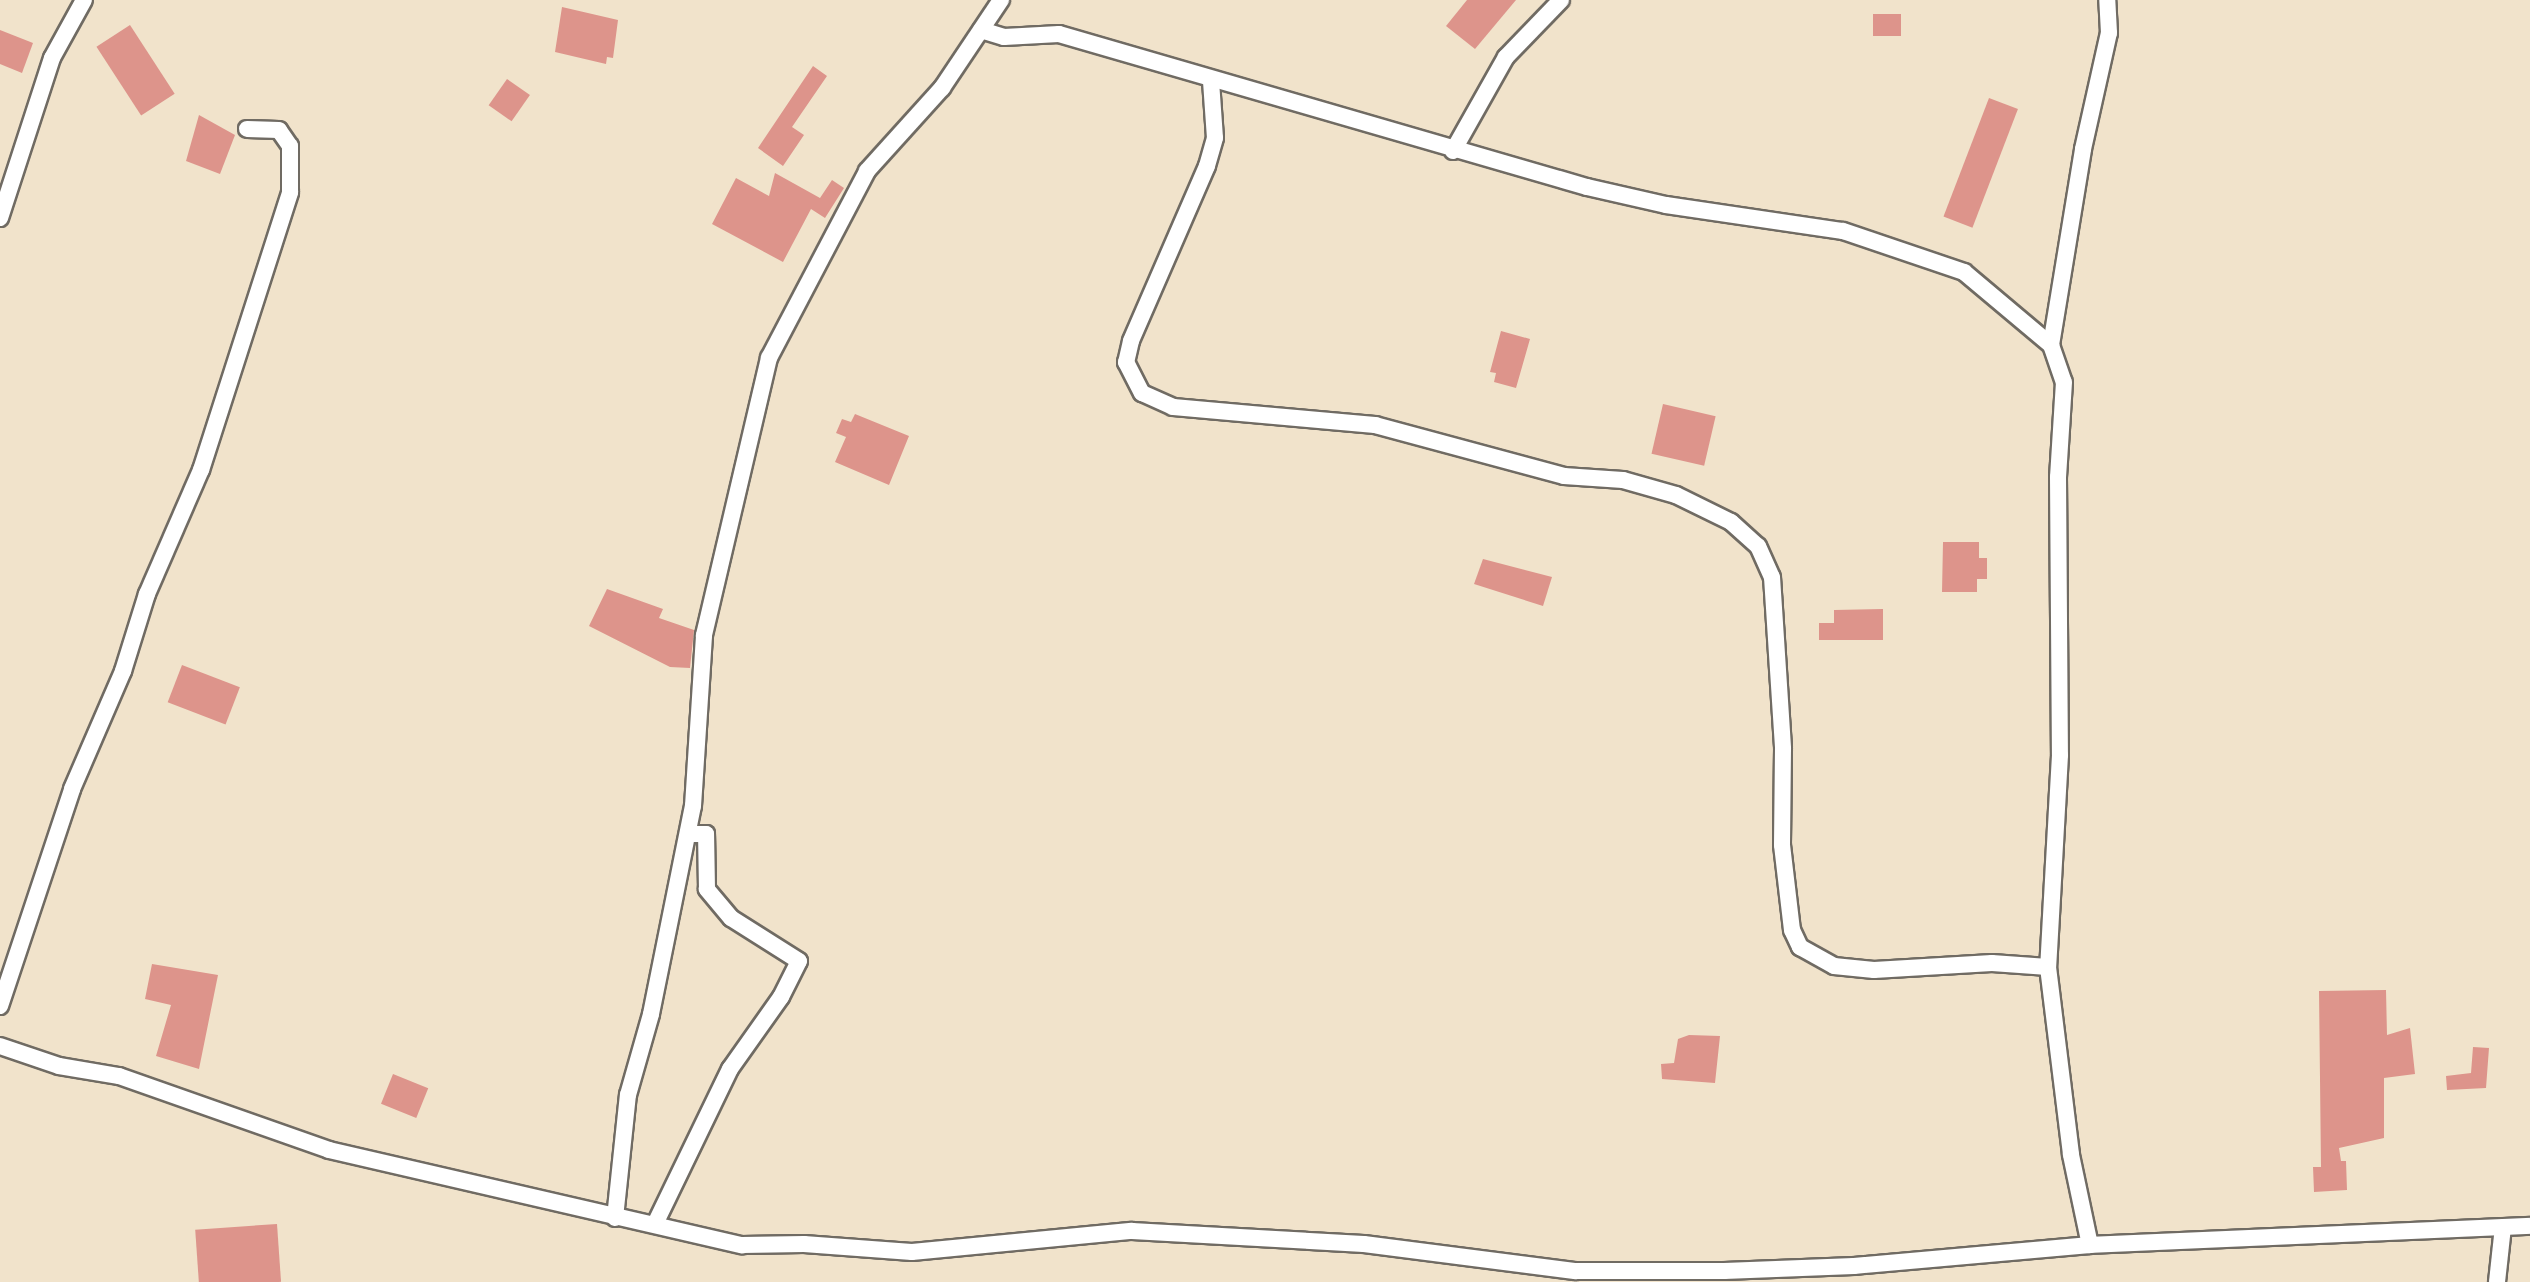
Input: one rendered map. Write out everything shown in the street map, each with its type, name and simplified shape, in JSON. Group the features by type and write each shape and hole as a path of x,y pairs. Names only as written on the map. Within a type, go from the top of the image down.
{"street":[{"path":"0,218 52,58 84,0"},
{"path":"615,1218 628,1095 651,1014 688,834 704,635 769,358 867,171 942,88 1001,0"},
{"path":"1453,151 1506,57 1561,0"},
{"path":"2090,1245 2071,1155 2048,967 2060,755 2058,477 2064,382 2051,345 2083,149 2105,57 2107,0"},
{"path":"981,30 1004,37 1059,34 1453,151 1666,205 1843,231 1964,272 2051,345"},
{"path":"1211,81 1215,138 1207,166 1157,270 1126,362 1142,393 1154,403 1202,411 1375,425 1564,476 1623,480 1676,495 1731,522 1766,556 1772,577 1783,749 1782,845 1792,930 1800,947 1817,961 1847,967 1904,970 1992,963 2048,967"},
{"path":"0,1006 72,789 123,671 147,594 201,470 290,192 290,146 279,130 247,129"},
{"path":"655,1224 730,1069 781,997 799,961 731,918 707,889 706,834 688,834"},
{"path":"0,1046 59,1066 119,1076 329,1150 742,1245 804,1244 912,1252 1132,1231 1219,1233 1576,1276 1854,1266 2090,1245 2530,1226"},
{"path":"2497,1282 2503,1227"}],"building":[{"path":"1467,0 1516,0 1475,49 1446,26"},
{"path":"562,7 618,20 613,58 607,57 606,64 555,52"},
{"path":"1873,14 1901,14 1901,36 1873,36"},
{"path":"130,25 175,94 141,116 96,47"},
{"path":"0,30 33,43 22,73 0,64"},
{"path":"813,66 827,76 792,127 804,135 783,166 758,148"},
{"path":"507,79 530,95 512,121 489,105"},
{"path":"1989,98 2018,109 1972,228 1943,217"},
{"path":"199,115 235,135 220,174 186,161"},
{"path":"775,173 820,198 832,180 844,188 825,218 811,209 783,262 712,224 736,178 769,196"},
{"path":"1501,331 1530,339 1516,388 1494,382 1496,373 1490,372"},
{"path":"1663,404 1716,416 1704,466 1652,454"},
{"path":"855,414 909,436 889,485 835,462 846,437 836,433 842,419 851,422"},
{"path":"1943,542 1979,542 1979,558 1987,558 1987,579 1977,579 1977,592 1942,592"},
{"path":"1483,559 1552,577 1543,606 1474,584"},
{"path":"607,589 663,609 659,618 694,630 690,668 670,667 589,626"},
{"path":"1883,609 1883,640 1819,640 1819,623 1834,623 1834,610"},
{"path":"182,665 240,687 226,725 168,702"},
{"path":"152,964 218,975 199,1069 156,1056 171,1005 145,999"},
{"path":"2386,990 2387,1035 2410,1028 2415,1074 2384,1078 2384,1138 2339,1148 2341,1161 2346,1161 2347,1190 2314,1192 2313,1167 2321,1167 2319,991"},
{"path":"1689,1035 1720,1036 1715,1083 1662,1079 1661,1064 1674,1063 1678,1039"},
{"path":"2473,1047 2489,1048 2486,1088 2447,1090 2446,1076 2471,1073"},
{"path":"393,1074 428,1088 416,1118 381,1104"},
{"path":"277,1224 281,1282 199,1282 195,1230"}]}
